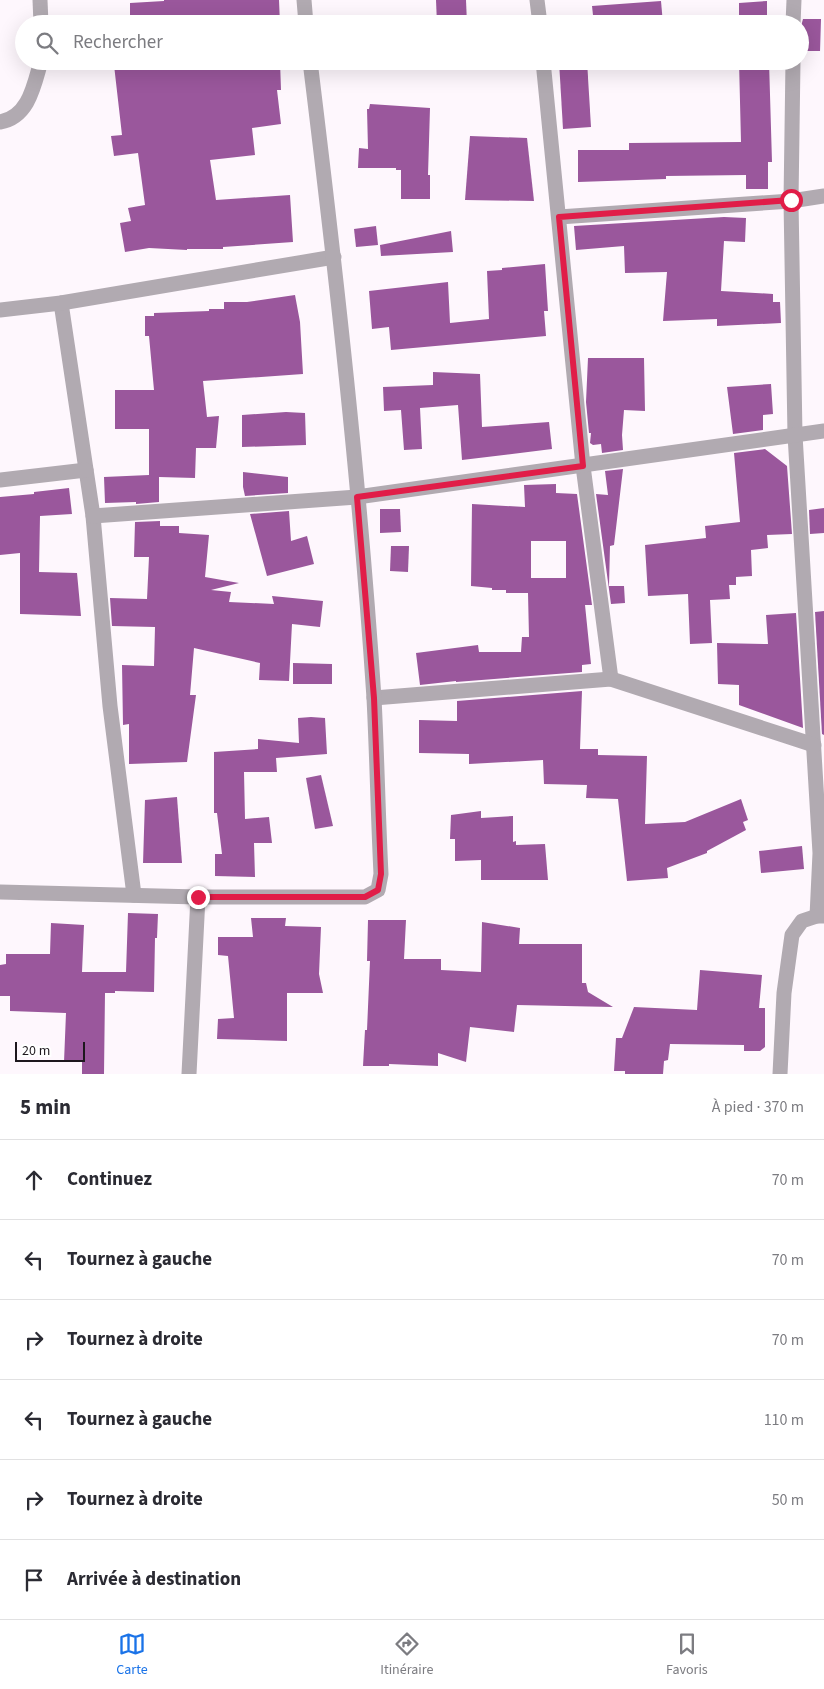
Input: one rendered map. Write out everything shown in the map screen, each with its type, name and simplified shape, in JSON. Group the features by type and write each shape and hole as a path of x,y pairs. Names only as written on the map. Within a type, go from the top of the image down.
{"street":[{"path":"40,0 41,15"},
{"path":"304,0 305,15"},
{"path":"537,0 539,15"},
{"path":"793,15 794,0"},
{"path":"0,122 8,120 20,112 30,99 38,70"},
{"path":"0,892 198,897 365,897 378,890 381,874 374,698 334,257 311,70"},
{"path":"544,70 583,466 611,679"},
{"path":"780,1074 784,993 792,935 802,921 820,916 820,853 795,434 791,200 793,70"},
{"path":"559,217 824,196"},
{"path":"0,310 61,303 334,257"},
{"path":"61,303 93,516 110,706 134,896"},
{"path":"93,516 357,497 824,431"},
{"path":"0,480 86,470"},
{"path":"374,698 611,679 814,745"},
{"path":"189,1074 198,897"}],"building":[{"path":"279,0 280,15 130,15 130,3"},
{"path":"436,0 466,0 467,15 437,15"},
{"path":"661,1 662,15 593,15 592,6"},
{"path":"767,1 767,15 739,15 739,3"},
{"path":"809,19 821,19 820,51 809,51"},
{"path":"115,70 280,70 281,90 277,90 281,124 252,128 255,155 210,160 216,200 290,195 293,242 223,247 223,249 149,248 125,252 120,223 131,221 128,208 145,205 138,153 114,156 111,136 122,135"},
{"path":"560,70 588,70 591,127 563,129"},
{"path":"739,70 769,70 772,162 768,162 768,189 746,189 746,175 666,176 666,179 578,182 578,150 629,150 629,143 741,142"},
{"path":"370,104 430,108 428,175 430,175 430,199 401,199 401,170 396,170 396,168 358,168 359,148 368,149 367,109 369,109"},
{"path":"470,136 527,138 534,201 465,200"},
{"path":"724,217 746,218 745,242 724,241 721,291 773,294 773,302 780,302 781,323 717,326 717,319 663,321 667,272 625,273 624,246 576,250 574,226"},
{"path":"376,226 378,245 356,247 354,229"},
{"path":"451,231 453,252 381,256 380,245"},
{"path":"545,264 548,311 544,311 546,336 391,350 389,327 372,329 369,291 448,282 450,323 489,319 487,271"},
{"path":"295,295 300,322 303,374 203,381 207,417 219,416 216,448 196,448 195,478 159,477 159,502 136,504 136,502 105,503 104,477 149,475 149,429 115,429 115,390 154,390 149,336 145,336 145,316 154,316 154,313 224,309 224,302 247,302"},
{"path":"588,358 644,358 645,411 624,410 623,450 602,453 601,444 593,445 590,443 591,433 589,433 586,402"},
{"path":"433,372 480,374 482,427 549,422 552,449 462,460 458,405 420,408 422,449 404,450 401,410 384,411 383,387 433,385"},
{"path":"771,384 773,414 763,415 763,430 733,434 727,387"},
{"path":"286,412 305,413 306,445 242,447 242,415"},
{"path":"765,449 787,466 792,534 767,535 768,548 751,550 752,576 736,577 736,585 729,585 730,599 710,600 712,643 690,644 688,594 648,596 645,545 706,538 705,526 740,522 734,453"},
{"path":"623,469 614,545 610,546 609,586 624,586 625,603 611,604 596,494 608,495 605,471"},
{"path":"243,472 288,477 288,493 245,496"},
{"path":"556,484 556,493 577,494 592,605 585,605 591,664 582,665 582,672 420,685 416,653 478,645 479,652 521,652 522,637 529,637 528,593 506,593 506,590 492,590 492,588 471,586 472,504 525,507 524,485","holes":["531,541 566,541 566,578 531,578"]},
{"path":"69,488 72,514 40,516 39,572 77,573 81,616 20,614 20,553 0,555 0,497"},
{"path":"824,508 824,533 810,534 809,510"},
{"path":"380,509 400,509 401,532 380,533"},
{"path":"289,511 291,541 307,536 314,564 267,576 250,514"},
{"path":"160,521 160,526 179,526 179,533 209,535 205,577 239,583 211,590 231,592 229,602 274,604 272,596 323,601 320,627 292,624 289,681 259,680 260,663 194,648 190,695 196,695 187,762 129,764 129,724 123,725 122,665 154,666 155,627 112,626 110,598 147,599 149,557 134,557 135,522"},
{"path":"391,546 409,546 408,572 390,571"},
{"path":"824,611 824,735 822,734 815,612"},
{"path":"796,613 803,728 739,705 739,685 718,684 717,643 768,644 766,615"},
{"path":"293,663 332,664 332,684 293,684"},
{"path":"582,691 580,749 598,749 598,755 647,756 645,824 685,822 741,799 748,820 743,822 746,830 707,851 707,853 667,868 668,878 627,881 618,799 586,798 587,785 544,784 543,760 469,764 469,754 419,753 419,720 457,721 457,701"},
{"path":"298,718 325,718 327,754 276,758 277,772 244,772 245,819 269,817 272,843 254,843 255,877 215,876 215,854 222,854 217,813 214,813 214,752 258,749 258,739 299,743"},
{"path":"321,775 333,826 315,829 306,778"},
{"path":"177,797 182,863 143,863 145,800"},
{"path":"481,811 481,818 513,816 513,842 516,841 516,845 545,844 548,880 481,880 481,860 455,861 455,839 450,839 451,815"},
{"path":"802,846 804,869 761,873 759,851"},
{"path":"128,913 158,914 157,938 155,938 154,992 115,991 115,993 105,993 104,1074 82,1074 82,1062 64,1062 66,1013 10,1011 10,996 0,996 0,965 6,964 6,954 50,954 51,923 84,925 82,972 126,972"},
{"path":"251,918 286,918 285,926 321,927 319,974 323,993 287,993 287,1041 217,1039 218,1019 234,1018 228,956 218,955 218,937 253,937"},
{"path":"368,920 406,920 404,959 441,959 441,970 481,972 482,922 520,928 519,944 582,944 582,983 586,983 588,992 613,1007 517,1005 514,1032 470,1027 466,1062 438,1053 438,1066 389,1064 389,1066 363,1066 365,1030 367,1030 370,961 367,961"},
{"path":"700,970 762,975 759,1008 765,1008 765,1047 760,1051 744,1051 744,1045 670,1044 668,1060 664,1061 663,1074 625,1074 625,1071 614,1071 616,1038 622,1038 634,1007 697,1010"}],"route":[{"path":"198,897 365,897 378,890 381,874 374,698 357,497 583,466 559,217 791,200"}]}
